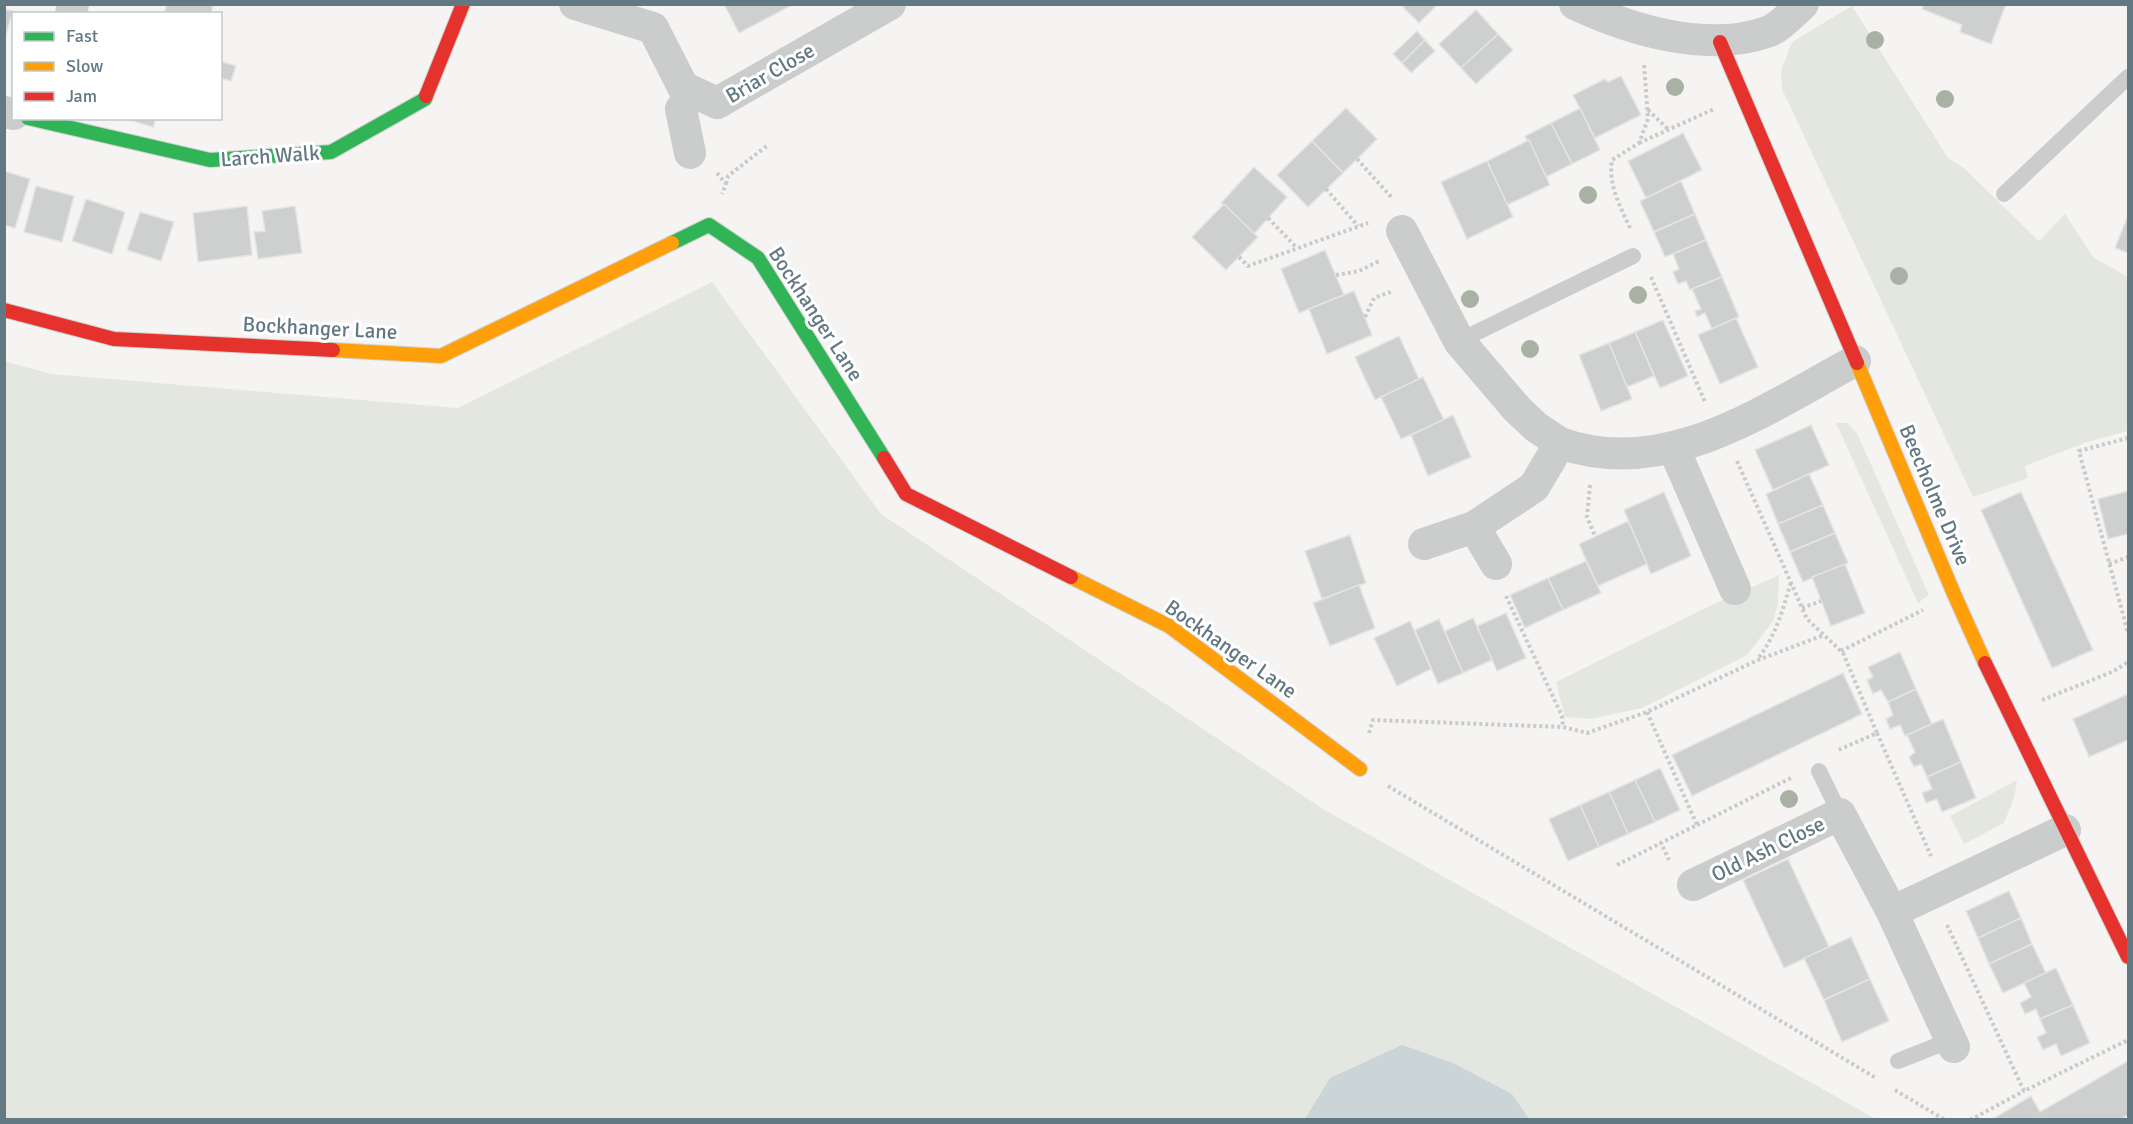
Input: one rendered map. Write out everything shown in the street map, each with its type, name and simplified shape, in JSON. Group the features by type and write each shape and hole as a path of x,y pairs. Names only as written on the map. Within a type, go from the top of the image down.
{"street":[{"name":"Larch Walk","path":"40,120 210,160 331,152 425,99 463,4"},
{"name":"Briar Close","path":"575,4 653,28 683,87 717,103 890,4"},
{"path":"1575,4 1642,31 1720,42 1768,32 1803,4"},
{"name":"Beecholme Drive","path":"1720,42 1954,594 2008,713 2128,953"},
{"path":"690,153 681,109 693,92"},
{"name":"Bockhanger Lane","path":"4,310 114,339 441,356 709,225 758,258 906,494 1169,626 1360,769"},
{"path":"1402,232 1459,341 1517,410 1536,427 1560,443 1582,451 1613,454 1674,449 1716,421 1855,361"},
{"path":"1424,544 1474,527 1534,487 1560,443"},
{"path":"1674,449 1735,590"},
{"path":"1474,527 1496,564"},
{"name":"Old Ash Close","path":"1693,885 1840,814 1892,912 1952,1044"},
{"path":"1892,912 2065,830"}],"lane":[{"path":"2004,194 2128,77"},
{"path":"1459,341 1637,255"},
{"path":"1816,766 1840,814"},
{"path":"1898,1061 1952,1044"}],"path":[{"path":"1639,143 1648,119 1642,31"},
{"path":"1744,95 1639,143 1612,160 1614,192 1637,255 1807,619 1841,651 1877,733 1938,890 2024,1091"},
{"path":"1647,109 1669,130"},
{"path":"726,184 729,176 768,145"},
{"path":"1336,275 1359,271 1402,232 1406,214 1357,159"},
{"path":"1326,189 1358,226"},
{"path":"1268,218 1297,248"},
{"path":"1239,256 1248,266 1370,222 1375,229 1402,232"},
{"path":"2128,438 2079,451 2128,633"},
{"path":"1591,476 1587,517 1595,536"},
{"path":"2109,564 2128,557"},
{"path":"1496,564 1500,583 1562,716 1563,727"},
{"path":"1758,660 1781,616 1791,581"},
{"path":"1841,651 1954,594"},
{"path":"1802,608 1821,601"},
{"path":"1824,635 1758,660 1647,712 1587,733 1563,727 1373,720 1360,769 1884,1083"},
{"path":"2008,713 2112,672 2128,662"},
{"path":"1647,712 1697,825"},
{"path":"1617,865 1816,766 1877,733"},
{"path":"1661,843 1682,890 1693,885"},
{"path":"1970,1119 2128,1040"},
{"path":"1894,1089 1945,1119"}],"shaded area":[{"path":"1852,6 1948,158 1964,168 2039,241 2065,214 2093,257 2128,277 2128,431 2087,442 2025,466 2028,478 1973,497 1782,89 1781,71 1792,42"},
{"path":"712,282 881,514 1323,809 1876,1119 5,1119 4,361 51,374 458,408"},
{"path":"1836,423 1847,423 1857,433 1929,595 1918,603"},
{"path":"1779,575 1778,603 1773,621 1747,655 1642,708 1591,719 1565,717 1556,682 1699,611"},
{"path":"2017,780 2014,798 2004,823 1964,844 1950,816"},
{"path":"1402,1045 1453,1063 1512,1094 1529,1119 1305,1119 1330,1078"}],"building":[{"path":"167,4 213,4 211,12 165,12"},
{"path":"724,4 794,4 739,33"},
{"path":"1406,4 1438,4 1419,23 1403,7"},
{"path":"1924,4 2006,4 1991,44 1960,32 1962,25 1922,9"},
{"path":"4,9 13,11 4,41"},
{"path":"1476,10 1498,34 1461,68 1439,44"},
{"path":"1417,31 1425,40 1402,63 1393,54"},
{"path":"1498,34 1513,50 1476,84 1461,68"},
{"path":"1425,40 1435,51 1411,73 1402,63"},
{"path":"222,62 236,66 231,81 222,79"},
{"path":"1621,76 1641,115 1595,138 1573,95 1605,79 1608,82"},
{"path":"1346,108 1377,139 1343,173 1312,141"},
{"path":"1580,108 1600,150 1572,164 1551,123"},
{"path":"130,120 155,120 153,127"},
{"path":"1551,123 1572,164 1546,177 1525,136"},
{"path":"1683,133 1702,170 1646,198 1628,161"},
{"path":"1529,140 1550,185 1507,205 1487,161"},
{"path":"1312,141 1343,173 1308,207 1277,175"},
{"path":"1487,161 1513,217 1467,239 1441,182"},
{"path":"1254,167 1287,197 1254,234 1221,203"},
{"path":"4,171 30,179 15,228 4,225"},
{"path":"1681,181 1695,214 1654,232 1640,201"},
{"path":"36,186 74,196 62,242 24,232"},
{"path":"86,199 125,212 112,254 72,241"},
{"path":"1224,204 1258,237 1226,270 1192,237"},
{"path":"247,206 252,255 198,262 193,213"},
{"path":"295,206 302,253 258,259 254,232 265,231 262,211"},
{"path":"140,212 174,222 161,261 127,250"},
{"path":"1695,214 1706,240 1665,257 1654,232"},
{"path":"2128,219 2128,253 2115,248"},
{"path":"1706,240 1722,277 1690,290 1686,281 1678,284 1673,272 1679,269 1673,254"},
{"path":"1325,250 1344,295 1299,313 1281,269"},
{"path":"1722,277 1739,317 1712,329 1705,313 1697,317 1695,311 1701,309 1692,289"},
{"path":"1354,291 1372,335 1327,354 1309,309"},
{"path":"1736,318 1758,367 1720,384 1698,335"},
{"path":"1663,320 1688,376 1660,388 1635,332"},
{"path":"1635,332 1654,376 1627,387 1609,343"},
{"path":"1399,336 1419,379 1375,400 1355,357"},
{"path":"1609,343 1632,399 1601,411 1579,355"},
{"path":"1423,377 1444,420 1401,439 1381,397"},
{"path":"1453,415 1471,457 1428,476 1411,435"},
{"path":"1811,425 1829,465 1773,490 1755,450"},
{"path":"1809,474 1823,505 1778,524 1766,494"},
{"path":"2128,491 2128,534 2108,539 2098,499"},
{"path":"1664,492 1691,556 1651,574 1624,510"},
{"path":"2021,492 2093,650 2052,668 1981,510"},
{"path":"1823,505 1835,533 1790,552 1778,524"},
{"path":"1628,521 1647,564 1598,586 1579,544"},
{"path":"1835,533 1848,563 1803,582 1790,552"},
{"path":"1350,535 1366,583 1322,599 1305,551"},
{"path":"1586,561 1601,593 1563,610 1548,578"},
{"path":"1845,564 1865,613 1831,626 1812,577"},
{"path":"1548,578 1563,610 1525,628 1510,595"},
{"path":"1359,585 1375,628 1330,646 1313,603"},
{"path":"1506,613 1526,658 1497,671 1477,626"},
{"path":"1473,618 1492,660 1463,673 1445,631"},
{"path":"1439,619 1463,673 1438,684 1415,630"},
{"path":"1410,621 1431,669 1397,686 1374,638"},
{"path":"1900,652 1916,689 1888,702 1881,690 1873,694 1867,680 1873,677 1868,667"},
{"path":"1843,673 1862,714 1692,796 1672,755"},
{"path":"1916,689 1932,724 1905,736 1900,725 1890,729 1886,719 1893,715 1888,702"},
{"path":"2128,694 2128,740 2089,757 2073,719"},
{"path":"1943,719 1961,762 1927,777 1921,764 1914,767 1909,757 1915,752 1907,735"},
{"path":"1961,762 1976,798 1942,812 1937,799 1926,803 1922,793 1932,789 1927,777"},
{"path":"1660,768 1680,810 1655,822 1635,780"},
{"path":"1635,780 1655,822 1628,834 1609,792"},
{"path":"1609,792 1628,834 1599,847 1580,805"},
{"path":"1580,805 1599,847 1568,861 1549,819"},
{"path":"1788,859 1829,947 1784,968 1743,880"},
{"path":"2009,891 2021,918 1978,938 1966,911"},
{"path":"2021,918 2032,944 1989,964 1978,938"},
{"path":"1851,937 1870,979 1824,1000 1804,958"},
{"path":"2032,944 2046,973 2003,993 1989,964"},
{"path":"2056,968 2073,1005 2040,1019 2036,1009 2025,1014 2020,1003 2031,997 2024,983"},
{"path":"1870,979 1889,1021 1842,1042 1824,1000"},
{"path":"2073,1005 2090,1043 2061,1056 2056,1044 2043,1050 2037,1037 2046,1033 2040,1019"},
{"path":"2128,1061 2128,1115 2120,1120 1991,1120 2031,1096 2040,1112"}],"traffic: fast":[{"path":"37,120 210,160 331,152 425,99 426,96"},
{"path":"672,243 709,225 758,258 884,458"}],"traffic: slow":[{"path":"333,350 441,356 672,243"},
{"path":"1857,363 1985,663"},
{"path":"1071,577 1169,626 1360,769"}],"traffic: jam":[{"path":"426,96 463,4"},
{"path":"1720,42 1857,363"},
{"path":"4,310 114,339 333,350"},
{"path":"884,458 906,494 1071,577"},
{"path":"1985,663 2128,957"}]}
